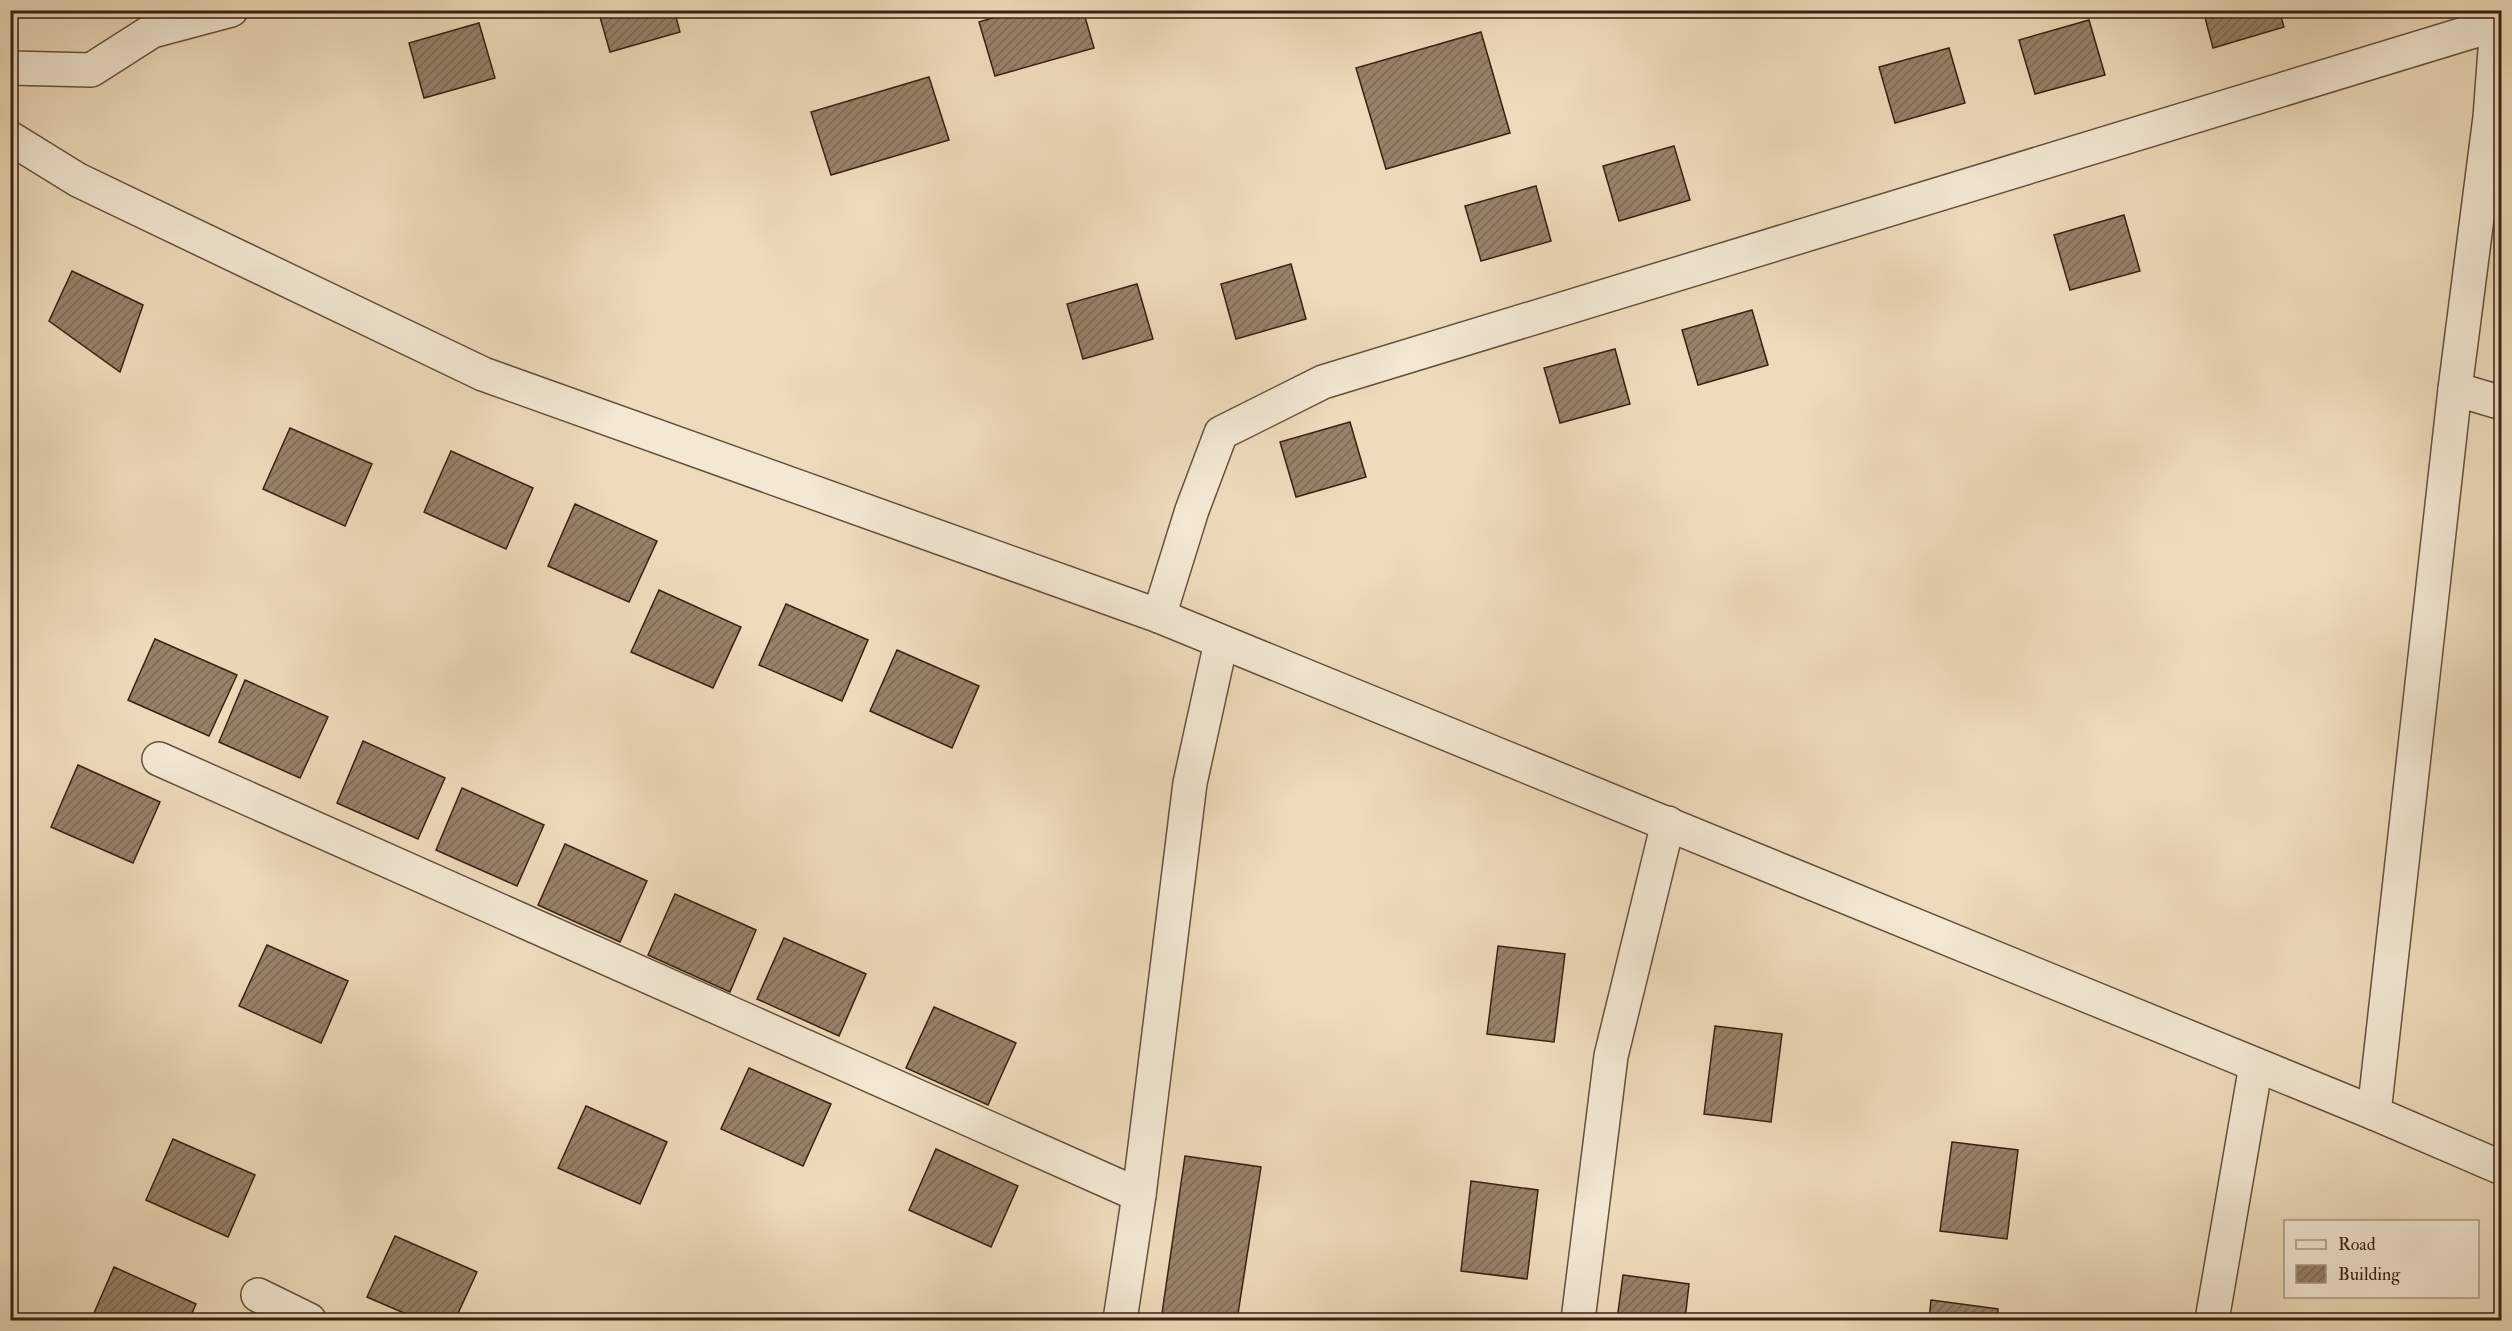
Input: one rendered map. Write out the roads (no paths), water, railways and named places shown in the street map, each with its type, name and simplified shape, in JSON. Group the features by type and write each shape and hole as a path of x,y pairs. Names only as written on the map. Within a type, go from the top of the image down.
{"street":[{"path":"10,68 91,70 152,31 231,10"},
{"path":"1159,616 1192,510 1221,433 1323,382 2497,17 2490,117 2455,389 2374,1113"},
{"path":"10,138 78,180 483,374 1159,616 2374,1113 2502,1168"},
{"path":"2455,389 2502,403"},
{"path":"1120,1320 1190,783 1221,642"},
{"path":"159,759 1138,1195"},
{"path":"1578,1320 1611,1056 1668,823"},
{"path":"2212,1320 2256,1065"},
{"path":"258,1295 309,1320"}]}
